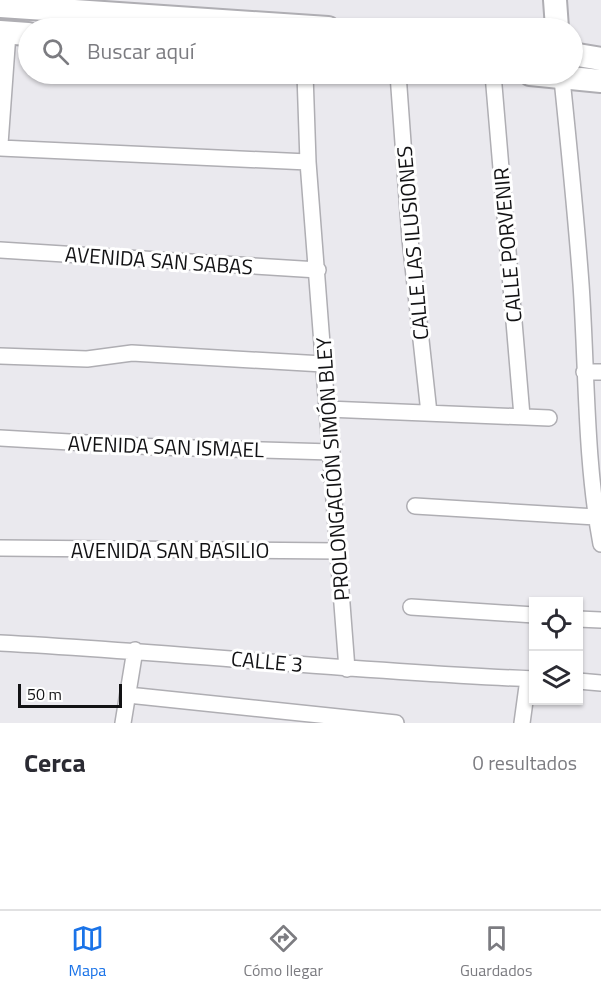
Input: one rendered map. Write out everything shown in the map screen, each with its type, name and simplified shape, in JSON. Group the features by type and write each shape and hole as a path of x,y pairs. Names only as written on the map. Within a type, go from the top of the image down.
{"street":[{"path":"555,0 556,18"},
{"path":"11,4 71,18"},
{"path":"12,33 0,146 308,162"},
{"path":"583,56 601,59"},
{"path":"583,79 601,81"},
{"name":"PROLONGACIÓN SIMÓN BLEY","path":"304,84 308,162 347,669"},
{"name":"CALLE LAS ILUSIONES","path":"399,84 410,239 429,413"},
{"name":"CALLE PORVENIR","path":"494,84 522,416"},
{"path":"563,84 581,285 584,372 596,517 601,544"},
{"name":"AVENIDA SAN SABAS","path":"0,250 318,270"},
{"path":"0,356 87,358 132,352 324,364"},
{"path":"584,372 601,372"},
{"path":"327,409 549,418"},
{"name":"AVENIDA SAN ISMAEL","path":"0,438 157,447 332,452"},
{"path":"415,507 596,517"},
{"name":"AVENIDA SAN BASILIO","path":"0,548 339,551"},
{"path":"411,607 529,615"},
{"path":"583,619 601,620"},
{"name":"CALLE 3","path":"0,643 135,650 347,669 529,679"},
{"path":"123,723 135,650"},
{"path":"583,681 601,683"},
{"path":"522,723 529,689"},
{"path":"128,695 396,723"}]}
